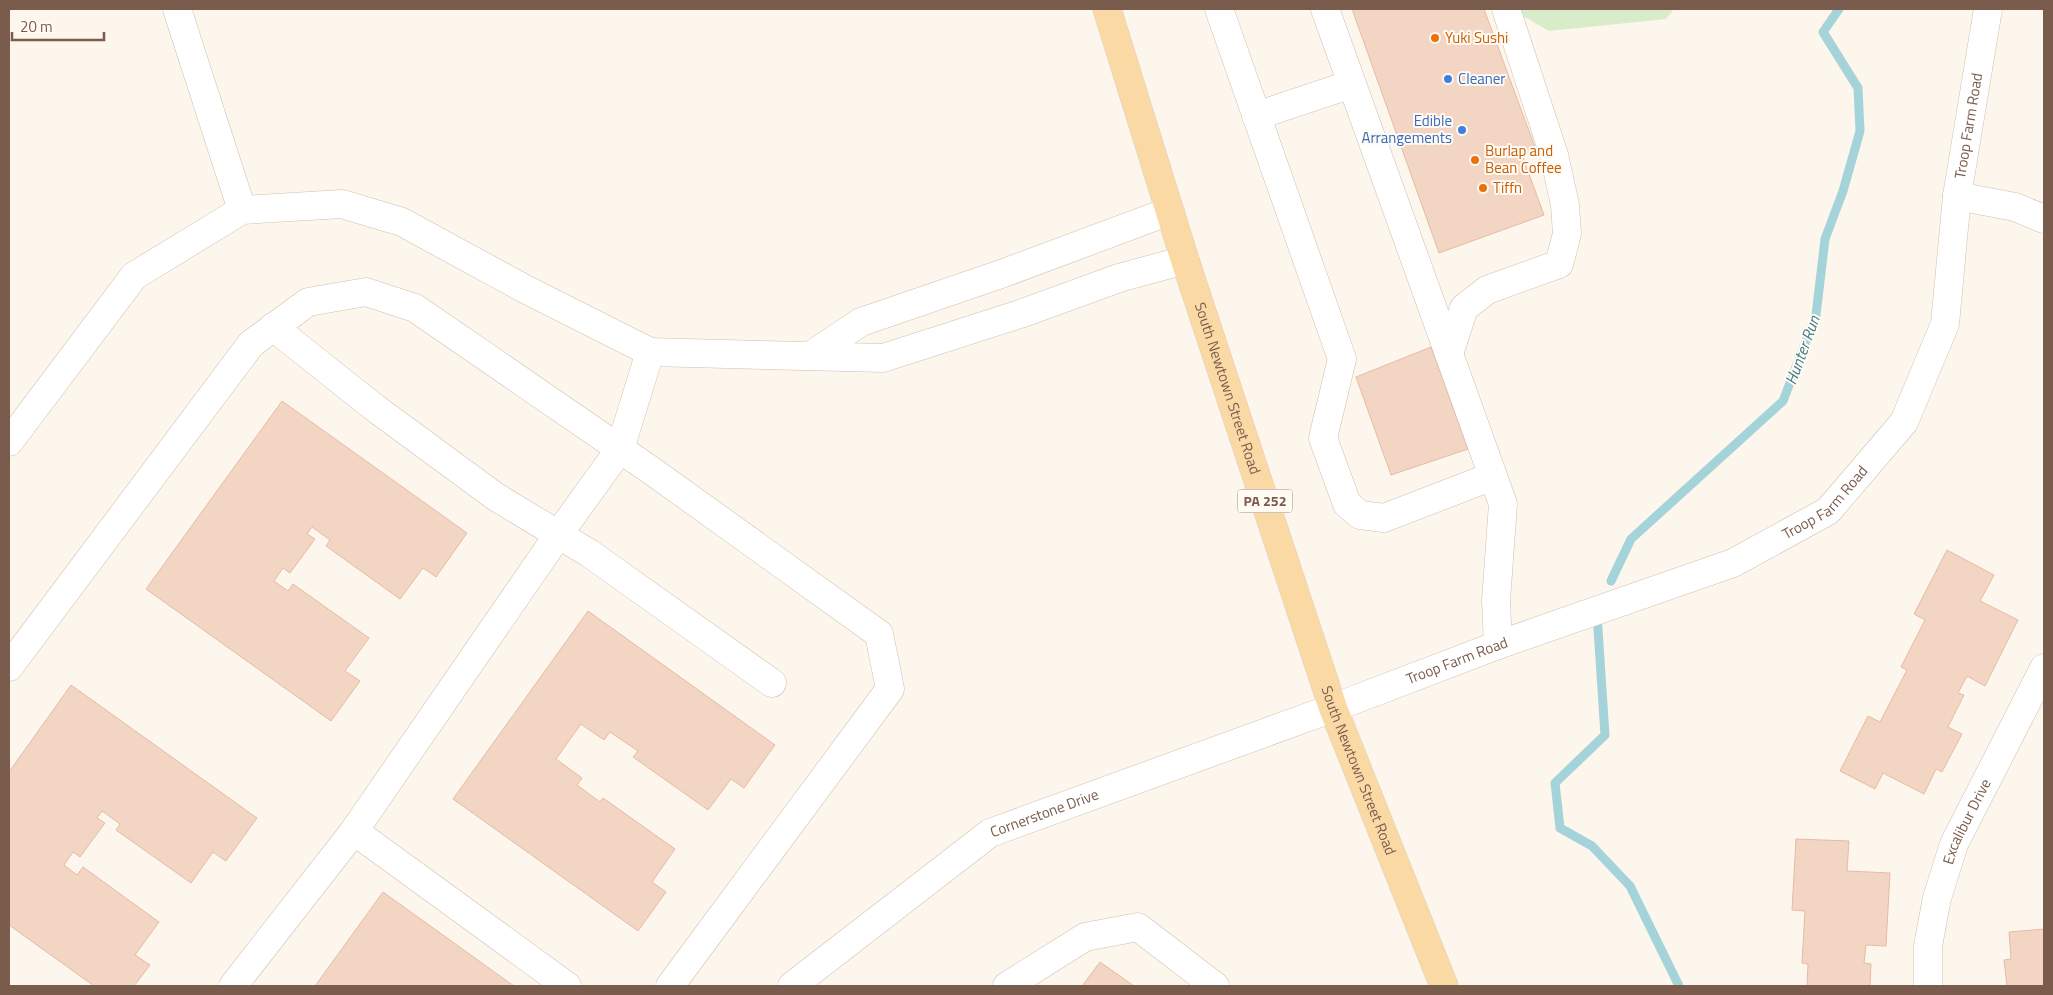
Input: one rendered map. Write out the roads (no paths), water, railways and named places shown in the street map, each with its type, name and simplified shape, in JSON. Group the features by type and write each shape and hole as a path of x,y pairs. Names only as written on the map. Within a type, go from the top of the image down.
{"main road":[{"name":"South Newtown Street Road","path":"1106,9 1185,260 1333,708 1444,986"}],"street":[{"path":"177,9 242,210"},
{"path":"1219,9 1342,359 1323,438 1347,504 1360,515 1384,518 1493,476"},
{"path":"1325,9 1503,504 1496,601 1498,645"},
{"path":"1449,354 1464,308 1487,290 1559,264 1566,234 1565,205 1554,156 1506,9"},
{"name":"Troop Farm Road","path":"1333,708 1498,645 1733,562 1828,511 1904,422 1945,324 1957,196 1988,9"},
{"path":"1256,116 1352,84"},
{"path":"1957,196 2015,206 2044,219"},
{"path":"9,442 134,276 242,210 342,204 402,222 526,289 650,352 883,358 1020,314 1119,278 1185,260"},
{"path":"810,356 861,322 1001,274 1170,211"},
{"path":"9,667 251,344 308,302 366,292 415,308 620,449 879,634 890,688 670,986"},
{"path":"273,327 375,408 496,497 589,553 772,682"},
{"path":"233,986 354,831 558,535 620,449 650,352"},
{"name":"Excalibur Drive","path":"1928,986 1928,946 1937,898 1954,844 2044,668"},
{"name":"Cornerstone Drive","path":"792,986 990,833 1333,708"},
{"path":"354,831 567,986"},
{"path":"1008,986 1085,937 1138,927 1215,986"}],"waterway":[{"name":"Hunter Run","path":"1611,581 1631,539 1783,401 1816,315 1825,239 1843,191 1860,131 1858,88 1823,32 1839,9"},
{"path":"1597,614 1605,735 1555,783 1560,828 1592,846 1630,886 1679,986"}],"place":[{"name":"Yuki Sushi","path":"1435,38"},
{"name":"Cleaner","path":"1448,79"},
{"name":"Edible Arrangements","path":"1462,130"},
{"name":"Burlap and Bean Coffee","path":"1475,160"},
{"name":"Tiffn","path":"1483,188"}]}
